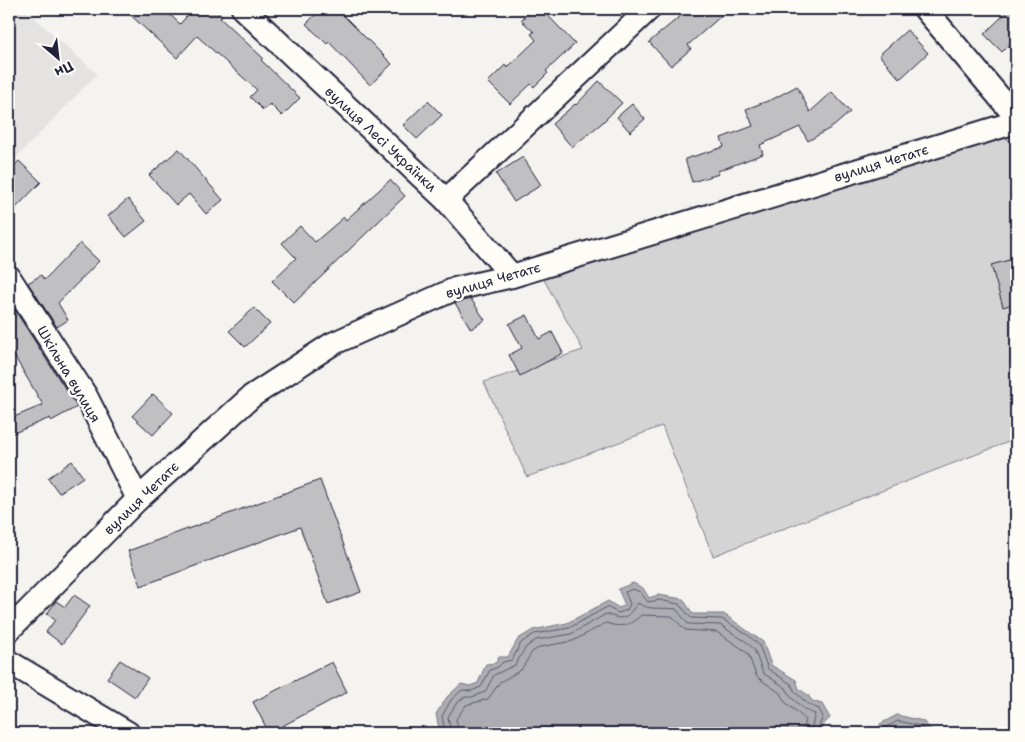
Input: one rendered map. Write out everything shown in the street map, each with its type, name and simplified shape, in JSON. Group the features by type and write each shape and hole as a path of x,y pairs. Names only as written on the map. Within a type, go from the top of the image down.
{"street":[{"name":"вулиця Лесі Українки","path":"243,9 446,200 512,276"},
{"path":"446,200 649,9"},
{"path":"925,9 1016,117"},
{"name":"вулиця Четатє","path":"9,630 138,499 252,396 332,344 455,289 512,276 1016,122"},
{"name":"Шкільна вулиця","path":"9,277 86,396 138,499"},
{"path":"9,662 128,733"}],"shaded area":[{"path":"9,9 25,9 97,74 9,165"},
{"path":"993,133 1016,143 1016,439 713,556 662,426 527,477 484,382 583,350 537,267"}],"water":[{"path":"633,583 643,588 649,598 658,595 683,599 693,614 724,614 763,642 771,665 796,680 799,689 808,695 812,701 822,704 830,718 824,724 821,733 440,733 436,714 447,697 461,684 470,686 478,683 486,664 496,663 499,657 508,657 518,639 533,630 567,623 608,601 619,608 625,605 618,589"},
{"path":"897,715 923,721 930,729 940,733 881,733 880,724"}],"building":[{"path":"124,9 164,9 180,24 193,9 214,9 222,15 220,18 263,58 261,60 300,98 282,116 270,104 263,110 250,97 257,90 197,36 177,58"},
{"path":"321,9 337,9 392,64 370,85 329,42 327,44 306,24"},
{"path":"532,9 542,9 575,44 546,71 548,73 534,87 531,84 510,104 488,82 505,65 507,68 536,40 531,34 534,32 521,20"},
{"path":"689,9 729,9 688,45 691,49 671,66 649,42"},
{"path":"1010,9 1016,9 1016,38 1002,52 984,34"},
{"path":"907,30 928,53 900,79 879,55"},
{"path":"599,81 622,103 602,123 572,147 552,124 576,105"},
{"path":"797,86 810,112 832,92 850,112 834,126 808,141 800,127 760,145 763,154 718,171 719,174 692,182 685,159 724,147 721,138 753,126 746,109 773,99"},
{"path":"428,101 442,115 417,139 403,125"},
{"path":"632,104 645,119 630,132 617,117"},
{"path":"179,149 223,200 206,214 189,194 176,205 149,175"},
{"path":"523,157 541,185 514,202 496,174"},
{"path":"19,161 41,182 9,215 9,171"},
{"path":"390,180 405,196 294,303 272,281 296,258 282,243 300,226 315,242 344,217 346,220"},
{"path":"128,199 146,221 126,237 108,216"},
{"path":"80,243 99,261 58,303 68,320 57,327 28,283 41,275 44,280"},
{"path":"1009,260 1016,286 1016,303 1003,307 991,265"},
{"path":"471,299 485,320 471,329 455,303"},
{"path":"9,301 77,407 51,421 50,418 9,435 9,419 43,405 9,347"},
{"path":"254,308 270,324 245,347 229,331"},
{"path":"527,315 539,339 552,332 563,353 520,376 509,355 522,348 509,324"},
{"path":"153,394 173,413 153,435 132,416"},
{"path":"72,461 83,477 59,493 48,478"},
{"path":"320,480 361,592 328,604 300,527 141,586 128,551"},
{"path":"74,595 90,606 62,644 46,632 55,620 47,614 56,601 65,607"},
{"path":"120,660 148,678 135,697 107,678"},
{"path":"332,662 347,692 269,733 253,702"}]}
